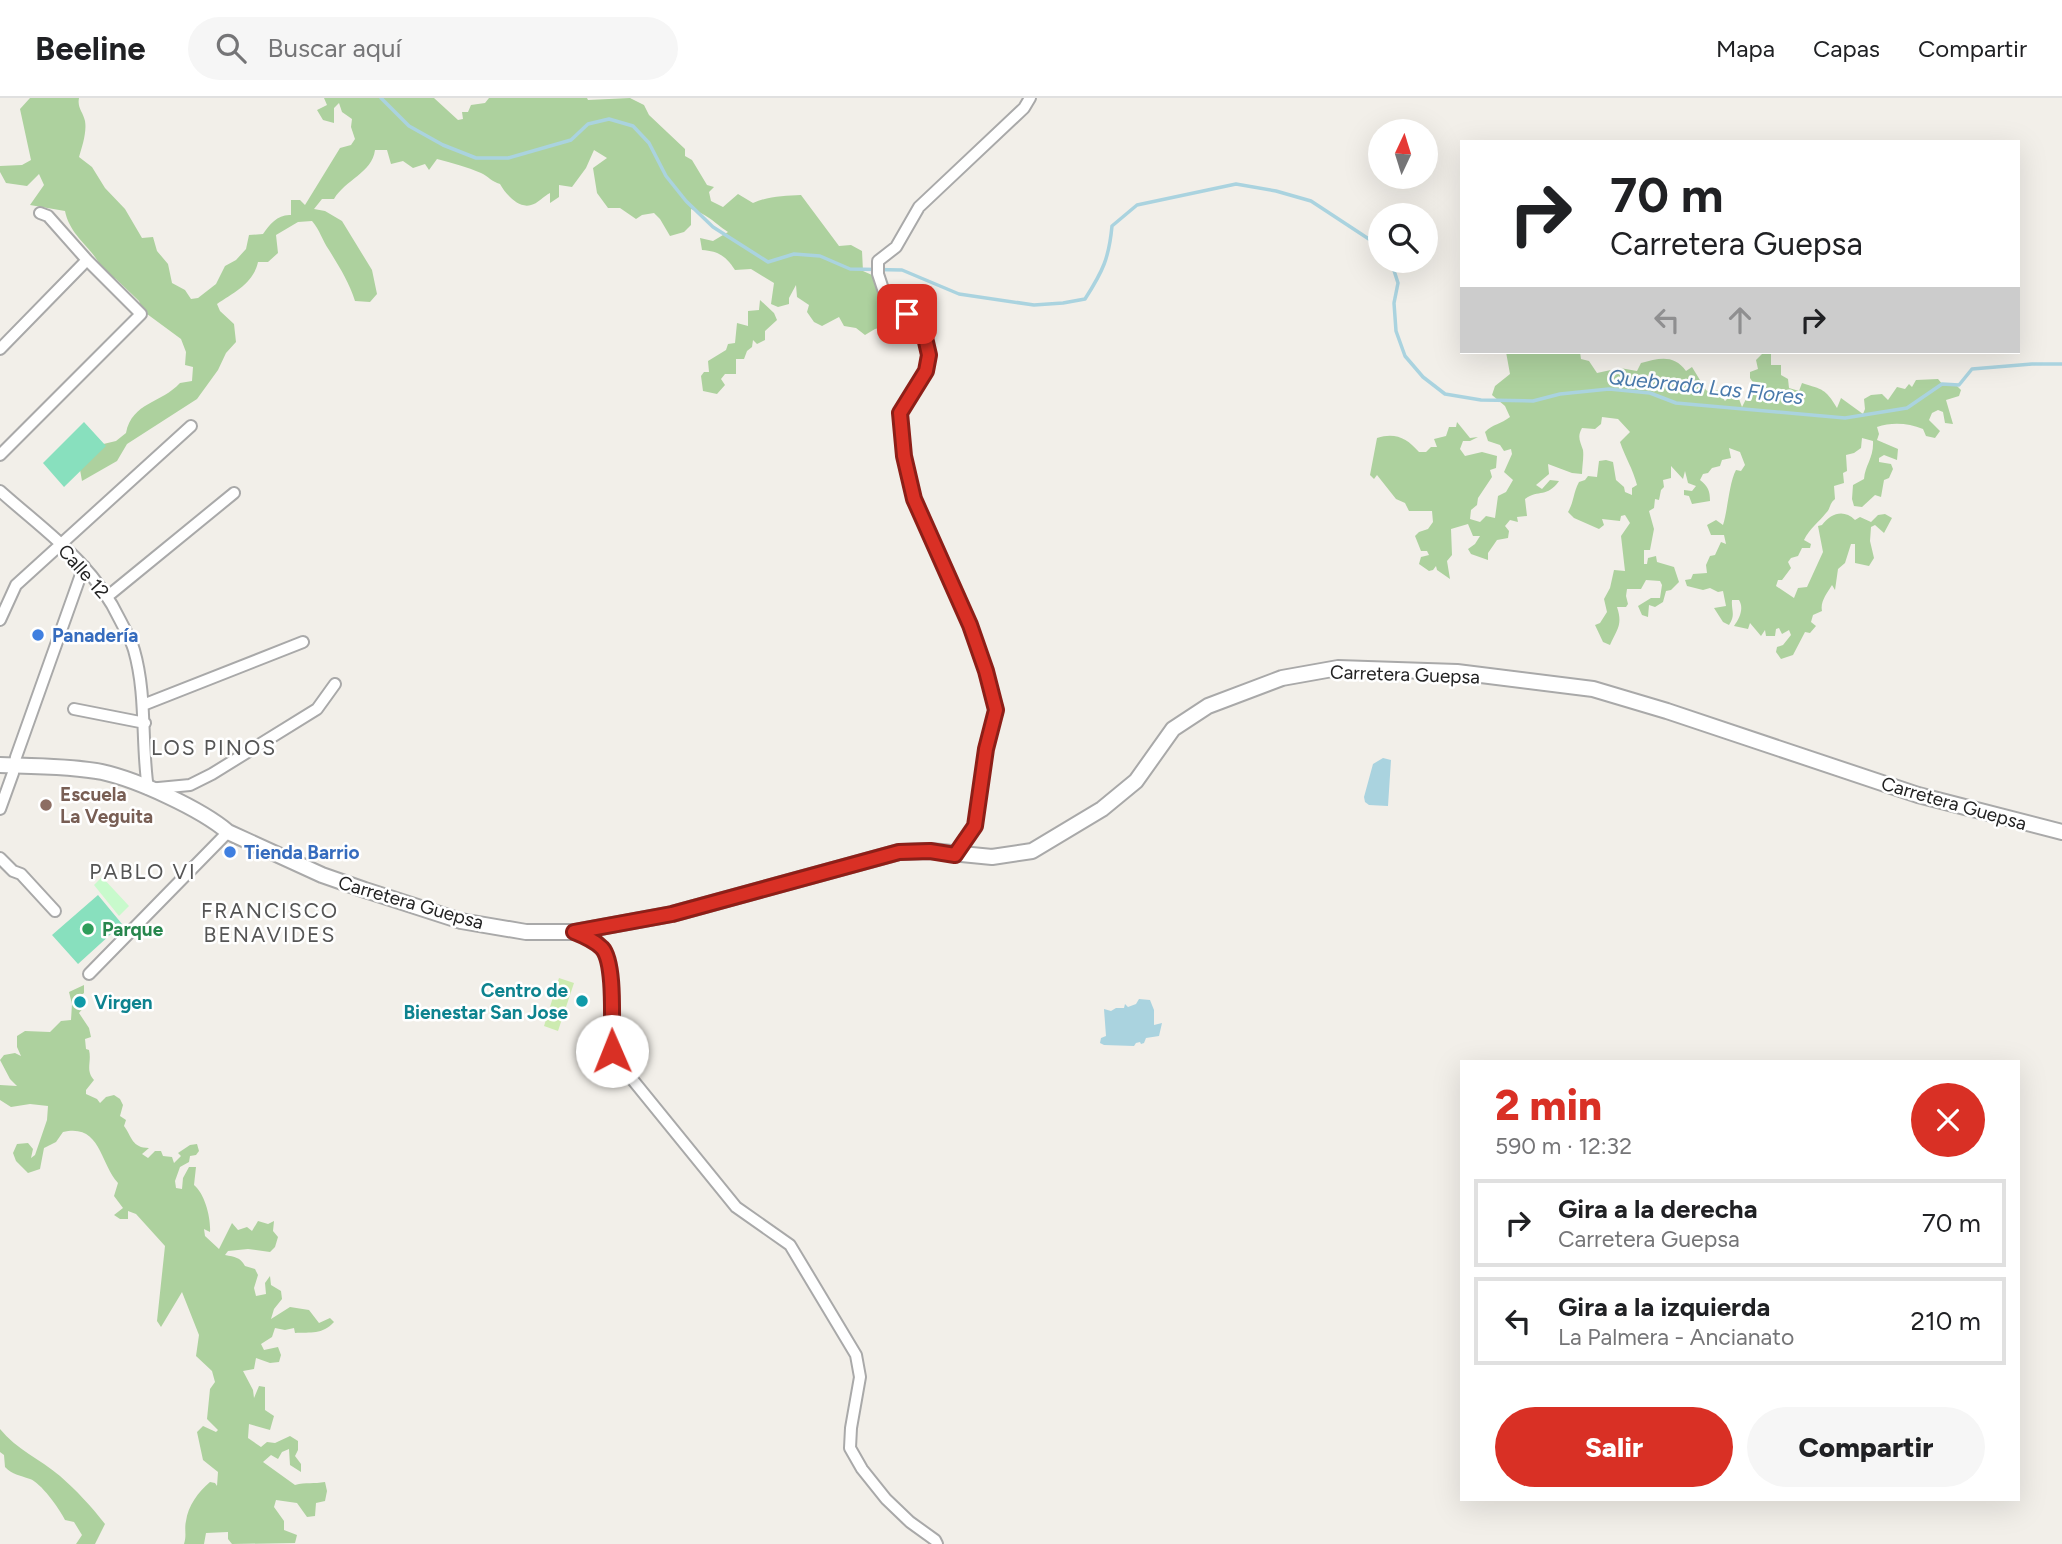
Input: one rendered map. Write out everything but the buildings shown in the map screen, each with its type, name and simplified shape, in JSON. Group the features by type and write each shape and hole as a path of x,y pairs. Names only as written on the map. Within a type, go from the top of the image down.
{"street":[{"path":"955,855 975,826 986,749 996,710 970,625 914,499 904,456 900,413 926,371 929,355 923,329 883,289 878,274 878,261 896,247 919,207 1024,107 1030,98"},
{"path":"0,455 141,314 48,216 40,212"},
{"path":"0,349 87,260"},
{"path":"0,620 16,585 191,426"},
{"name":"Calle 12","path":"0,491 84,566 108,596 134,650 145,723 148,789"},
{"path":"108,596 234,493"},
{"path":"6,765 84,566"},
{"path":"143,705 303,642"},
{"name":"Carretera Guepsa","path":"228,832 322,875 461,920 526,932 574,932 672,914 899,852 930,851 992,858 1032,851 1110,802 1136,781 1173,729 1208,706 1282,678 1338,668 1457,672 1593,689 1918,795 2062,832"},
{"path":"148,789 190,785 212,774 317,709 335,684"},
{"path":"74,709 145,723"},
{"path":"6,765 99,771 148,789 218,824 228,832 89,974"},
{"path":"0,809 13,773 6,765"},
{"path":"0,858 13,871 21,874 55,911"},
{"path":"574,932 590,939 604,950 611,972 612,1051 619,1063 736,1207 790,1245 856,1356 860,1377 850,1448 862,1469 886,1499 937,1544"}],"green space":[{"path":"30,98 79,98 85,125 79,157 92,167 105,188 125,209 142,238 153,237 157,251 168,264 172,283 185,290 191,299 198,298 216,284 225,266 236,260 246,249 249,235 263,234 278,218 291,215 291,200 300,200 305,205 340,148 351,145 355,139 351,127 352,119 342,112 339,103 334,108 334,123 323,120 317,110 327,105 324,98 434,98 458,120 463,119 462,112 468,112 471,105 485,103 489,98 630,98 644,105 649,115 685,149 685,156 692,160 707,185 714,187 709,192 711,201 723,207 738,194 753,203 801,195 839,246 851,245 862,251 863,271 872,275 884,288 883,299 901,312 893,317 888,326 865,335 856,328 844,326 839,317 822,326 814,322 807,312 809,305 797,297 796,285 789,304 778,307 771,304 774,283 751,269 735,270 721,255 702,250 700,238 713,241 728,232 707,216 691,209 691,225 684,232 670,236 654,213 636,219 620,208 608,208 597,193 593,168 607,158 594,150 586,168 572,187 559,185 559,197 550,203 550,193 536,203 526,206 512,199 500,184 470,169 437,159 429,170 425,164 413,168 403,161 391,164 387,150 375,150 364,171 334,199 322,199 314,209 325,211 342,221 372,270 377,294 370,302 355,301 344,275 312,221 298,222 276,235 278,253 268,262 258,262 256,270 247,282 217,304 220,311 234,324 236,342 197,399 127,444 117,461 82,481 79,464 95,446 116,441 126,433 134,415 141,409 180,383 192,381 193,367 185,365 186,352 181,339 143,311 139,301 116,279 103,271 72,228 65,211 30,205 44,185 39,174 27,186 6,183 0,166 22,165 31,160 20,109"},
{"path":"760,300 774,313 777,320 765,331 765,340 757,344 753,340 744,359 736,359 736,374 725,374 721,379 725,385 717,394 703,391 701,376 704,372 709,372 708,361 726,350 728,344 735,343 737,323 748,326 748,311 759,310"},
{"path":"1506,354 1580,354 1581,359 1589,361 1597,373 1620,368 1637,371 1641,363 1671,360 1686,371 1692,367 1706,390 1713,395 1717,390 1725,401 1729,397 1739,399 1742,407 1756,387 1750,378 1750,372 1758,369 1756,360 1762,354 1771,354 1771,365 1781,365 1781,375 1788,379 1789,388 1799,391 1802,383 1815,387 1826,393 1837,408 1841,398 1863,414 1864,399 1882,394 1888,400 1897,387 1905,389 1909,384 1912,387 1916,380 1938,379 1944,386 1955,384 1961,390 1959,396 1946,400 1953,424 1945,423 1943,412 1938,410 1932,413 1929,420 1940,431 1935,438 1926,436 1923,429 1912,425 1877,427 1877,440 1898,449 1897,460 1884,455 1879,458 1879,462 1891,464 1893,469 1889,478 1884,480 1881,497 1875,495 1862,507 1854,506 1853,485 1864,479 1873,441 1862,438 1861,448 1846,455 1847,471 1843,473 1844,483 1834,486 1835,499 1804,540 1811,544 1810,548 1802,548 1798,556 1791,558 1788,562 1791,568 1782,580 1778,580 1776,586 1794,598 1798,588 1807,587 1823,552 1818,526 1829,518 1846,514 1855,520 1860,517 1871,522 1878,515 1885,514 1892,518 1884,533 1875,525 1871,527 1870,541 1874,558 1869,566 1855,563 1855,544 1851,544 1845,563 1838,569 1835,590 1832,585 1823,601 1822,611 1813,615 1811,622 1816,626 1810,633 1805,632 1793,655 1781,659 1776,652 1777,647 1783,645 1791,635 1789,630 1782,634 1779,628 1776,629 1775,636 1766,636 1765,630 1761,636 1750,623 1748,629 1734,626 1741,613 1739,600 1732,600 1733,615 1729,625 1723,622 1714,608 1726,606 1723,591 1687,586 1685,580 1691,579 1693,574 1707,573 1706,565 1710,556 1715,555 1721,542 1726,544 1724,535 1711,535 1707,525 1716,520 1723,525 1734,475 1736,470 1741,471 1745,465 1740,452 1729,448 1731,458 1722,460 1720,466 1703,474 1700,480 1708,489 1710,501 1692,504 1689,496 1684,495 1684,490 1692,491 1696,486 1688,483 1685,471 1683,479 1671,466 1671,478 1663,480 1664,487 1659,500 1655,499 1654,508 1649,511 1654,529 1650,550 1644,550 1644,564 1647,564 1648,558 1656,556 1657,562 1674,567 1679,582 1666,591 1663,602 1655,607 1649,605 1648,617 1642,615 1638,606 1651,598 1660,598 1660,581 1646,580 1641,589 1627,589 1628,604 1626,607 1617,607 1619,623 1610,645 1603,642 1595,625 1600,623 1607,612 1604,599 1614,570 1625,571 1621,536 1630,523 1625,515 1621,516 1620,521 1602,519 1604,525 1599,529 1574,518 1568,512 1579,482 1588,476 1597,477 1599,461 1613,462 1616,480 1624,487 1625,492 1632,495 1632,488 1637,485 1620,442 1630,432 1618,419 1602,417 1601,424 1595,429 1582,428 1579,437 1583,453 1582,474 1548,464 1549,474 1536,485 1542,489 1550,480 1559,481 1551,490 1525,499 1527,516 1517,517 1518,522 1510,520 1505,526 1509,531 1508,538 1497,540 1488,553 1488,560 1471,554 1468,549 1480,536 1473,536 1468,524 1451,529 1452,555 1447,561 1450,579 1437,570 1436,566 1429,571 1419,564 1421,557 1429,555 1427,551 1421,551 1415,536 1428,529 1433,522 1432,511 1409,511 1405,503 1396,499 1377,475 1374,479 1370,475 1377,438 1400,438 1419,452 1426,452 1431,447 1437,447 1434,439 1446,436 1449,427 1456,427 1457,422 1470,438 1478,437 1463,441 1460,449 1465,456 1482,452 1497,456 1496,468 1490,470 1492,477 1478,498 1477,505 1471,510 1470,519 1480,522 1486,516 1495,518 1498,496 1506,492 1513,480 1504,472 1512,454 1511,449 1504,451 1500,445 1488,441 1485,432 1510,417 1505,406 1492,395 1495,386 1510,374"},
{"path":"84,422 106,446 64,487 43,463"},
{"path":"102,877 129,906 119,916 94,885"},
{"name":"Parque","path":"98,895 122,924 78,964 52,935"},
{"path":"559,978 574,983 558,1031 544,1026"},
{"path":"84,985 84,993 79,997 84,1001 84,1007 79,1013 89,1028 91,1037 85,1039 86,1049 90,1054 89,1069 94,1080 86,1094 100,1103 106,1097 114,1095 120,1099 123,1105 120,1116 126,1120 124,1126 136,1144 149,1148 142,1154 148,1158 155,1151 161,1151 163,1156 172,1157 174,1163 181,1156 178,1153 197,1144 199,1151 180,1167 175,1181 176,1188 182,1189 183,1178 189,1167 196,1167 194,1185 204,1200 209,1220 210,1232 204,1229 205,1236 219,1249 232,1223 238,1230 247,1227 252,1231 258,1221 268,1224 274,1221 273,1231 278,1237 270,1252 248,1249 228,1251 225,1255 237,1258 245,1266 255,1269 258,1275 254,1288 256,1296 266,1294 265,1283 270,1276 271,1285 281,1291 282,1299 274,1309 271,1319 290,1307 309,1310 319,1323 330,1318 334,1322 321,1331 311,1333 295,1333 294,1328 275,1328 272,1337 261,1344 264,1350 278,1347 281,1355 279,1362 270,1363 256,1358 254,1369 243,1371 254,1398 259,1386 265,1387 265,1410 274,1416 270,1430 249,1424 248,1438 261,1447 267,1442 275,1443 290,1436 298,1441 295,1456 301,1464 301,1472 290,1465 289,1449 282,1452 278,1459 271,1455 263,1462 295,1485 325,1482 325,1501 316,1503 315,1516 307,1517 297,1503 276,1500 274,1507 284,1521 284,1530 297,1535 295,1543 232,1544 228,1539 228,1532 206,1533 204,1544 184,1544 187,1515 191,1505 210,1482 217,1486 218,1472 203,1460 197,1432 203,1426 216,1432 218,1430 207,1419 210,1389 215,1382 212,1371 196,1356 199,1335 182,1292 161,1327 157,1321 165,1246 136,1214 128,1211 128,1219 120,1219 114,1215 123,1208 114,1196 118,1183 98,1147 85,1134 76,1131 63,1132 56,1142 44,1148 40,1169 28,1173 16,1161 13,1153 17,1144 28,1143 33,1149 31,1158 35,1155 47,1120 48,1106 30,1104 11,1107 0,1100 0,1085 17,1086 0,1060 4,1055 15,1053 21,1056 17,1047 17,1036 25,1031 50,1032 61,1021 71,1020 72,1004 69,992"},
{"path":"0,1429 13,1442 60,1476 105,1524 95,1544 76,1544 82,1535 74,1522 65,1520 49,1496 34,1481 5,1467 4,1455 0,1452"}],"water":[{"path":"1383,758 1391,760 1388,806 1369,805 1364,797 1373,764"},
{"path":"1139,999 1150,1000 1154,1010 1154,1025 1162,1023 1159,1036 1146,1038 1144,1043 1136,1043 1134,1046 1100,1043 1101,1038 1106,1036 1104,1009 1111,1011 1124,1008 1125,1004 1128,1007 1136,1004"}],"waterway":[{"name":"Quebrada Las Flores","path":"381,98 409,126 443,145 476,158 508,158 571,140 588,124 609,119 633,126 649,143 666,176 686,201 713,227 768,262 794,254 820,256 850,269 902,270 959,294 1034,305 1085,299 1104,264 1112,226 1137,205 1236,184 1311,201 1368,238"},
{"name":"Quebrada Las Flores","path":"1395,273 1398,283 1394,303 1396,331 1405,356 1423,377 1445,394 1481,400 1533,401 1560,394 1609,389 1650,393 1676,403 1845,418 1907,408 1942,384 1959,385 1972,369 2062,364"}],"place":[{"name":"Panadería","path":"38,635"},
{"name":"Escuela La Veguita","path":"46,805"},
{"name":"Tienda Barrio","path":"230,852"},
{"name":"Parque","path":"88,929"},
{"name":"Centro de Bienestar San Jose","path":"582,1001"},
{"name":"Virgen","path":"80,1002"}],"district":[{"name":"LOS PINOS","path":"214,748"},
{"name":"PABLO VI","path":"143,872"},
{"name":"FRANCISCO BENAVIDES","path":"270,923"}],"route":[{"path":"612,1051 611,972 604,950 590,939 574,932 672,914 899,852 930,851 955,855 975,826 986,749 996,710 970,625 914,499 904,456 900,413 926,371 929,355 923,329 907,314"}]}
